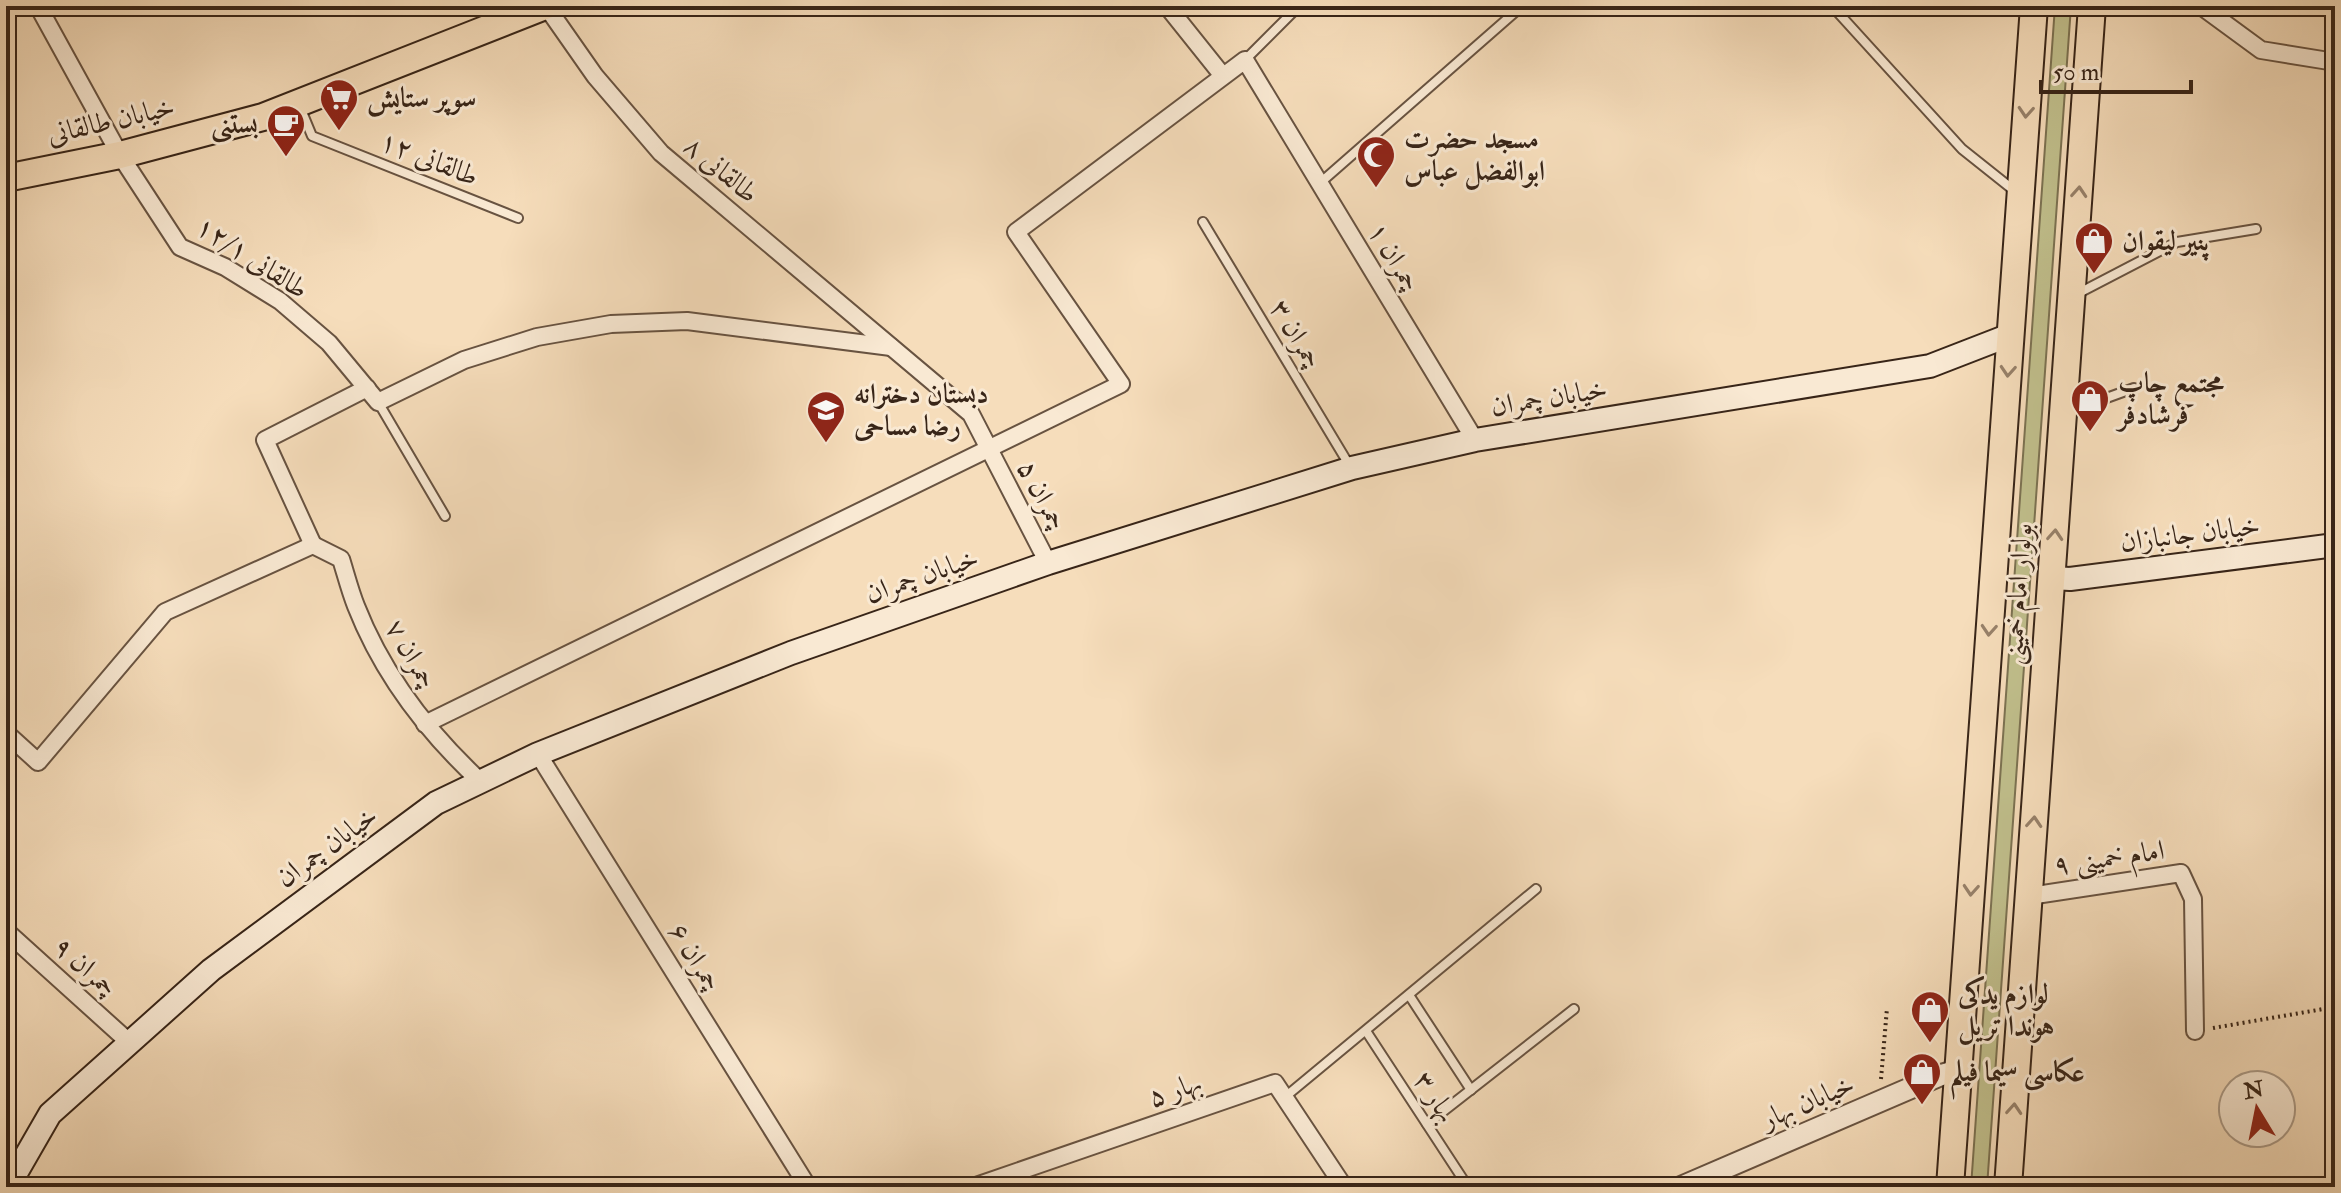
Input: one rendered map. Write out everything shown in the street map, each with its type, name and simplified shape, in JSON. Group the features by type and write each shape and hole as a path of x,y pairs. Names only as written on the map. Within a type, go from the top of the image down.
{"main road":[{"name":"خیابان طالقانی","path":"6,178 120,155 263,117 545,6"},
{"name":"بولوار امام خمینی","path":"1950,1187 2034,6"},
{"name":"بولوار امام خمینی","path":"2008,1187 2092,6"},
{"name":"خیابان چمران","path":"8,1187 50,1114 223,960 436,803 538,754 791,653 1048,563 1352,468 1475,440 1930,366 2010,335"},
{"name":"خیابان جانبازان","path":"2052,578 2070,579 2335,545"}],"street":[{"name":"طالقانی ۱۲/۱","path":"38,6 120,155 180,247 225,267 280,301 329,343 378,402"},
{"name":"طالقانی ۸","path":"545,6 595,76 661,153 891,347"},
{"path":"1167,6 1223,76"},
{"path":"2201,6 2261,50 2335,62"},
{"path":"425,724 1121,384 1016,232 1245,60"},
{"name":"چمران ۱","path":"1245,60 1475,440"},
{"path":"378,402 464,360 537,337 611,324 687,321 891,347"},
{"name":"چمران ۵","path":"891,347 971,414 1048,563"},
{"path":"6,733 38,762 165,612 313,545 265,440 367,388"},
{"name":"چمران ۷","path":"313,545 341,559 356,606 381,659 425,724 481,782"},
{"name":"چمران ۶","path":"538,754 808,1187"},
{"name":"امام خمینی ۹","path":"2029,896 2181,873 2193,899 2195,1031"},
{"name":"چمران ۹","path":"6,931 130,1043"},
{"name":"خیابان بهار","path":"1681,1187 1958,1070"},
{"name":"بهار ۵","path":"973,1187 1275,1083 1285,1098"},
{"path":"1285,1098 1344,1187"}],"lane":[{"path":"1245,60 1299,6"},
{"path":"1319,184 1522,6"},
{"path":"1832,6 1962,149 2020,195"},
{"name":"طالقانی ۱۲","path":"299,103 312,136 518,218"},
{"name":"چمران ۳","path":"1203,222 1352,468"},
{"path":"2072,296 2177,242 2256,229"},
{"path":"2063,414 2134,388"},
{"name":"طالقانی ۱۲/۱","path":"378,402 445,516"},
{"path":"1285,1098 1536,889"},
{"path":"1409,995 1471,1090"},
{"path":"1427,1124 1574,1009"},
{"name":"بهار ۳","path":"1366,1031 1468,1187"}],"path":[{"path":"2195,1031 2335,1007"},
{"path":"1880,1101 1887,1008"}],"shaded area":[{"path":"2055,6 2071,6 1987,1187 1971,1187"}],"place":[{"name":"سوپر ستایش","path":"339,132"},
{"name":"بستنی","path":"286,158"},
{"name":"مسجد حضرت ابوالفضل عباس","path":"1376,189"},
{"name":"پنیر لیقوان","path":"2094,275"},
{"name":"مجتمع چاپ فرشادفر","path":"2090,433"},
{"name":"دبستان دخترانه رضا مساحی","path":"826,444"},
{"name":"لوازم یدکی هوندا تریل","path":"1930,1044"},
{"name":"عکاسی سیما فیلم","path":"1922,1106"}]}
